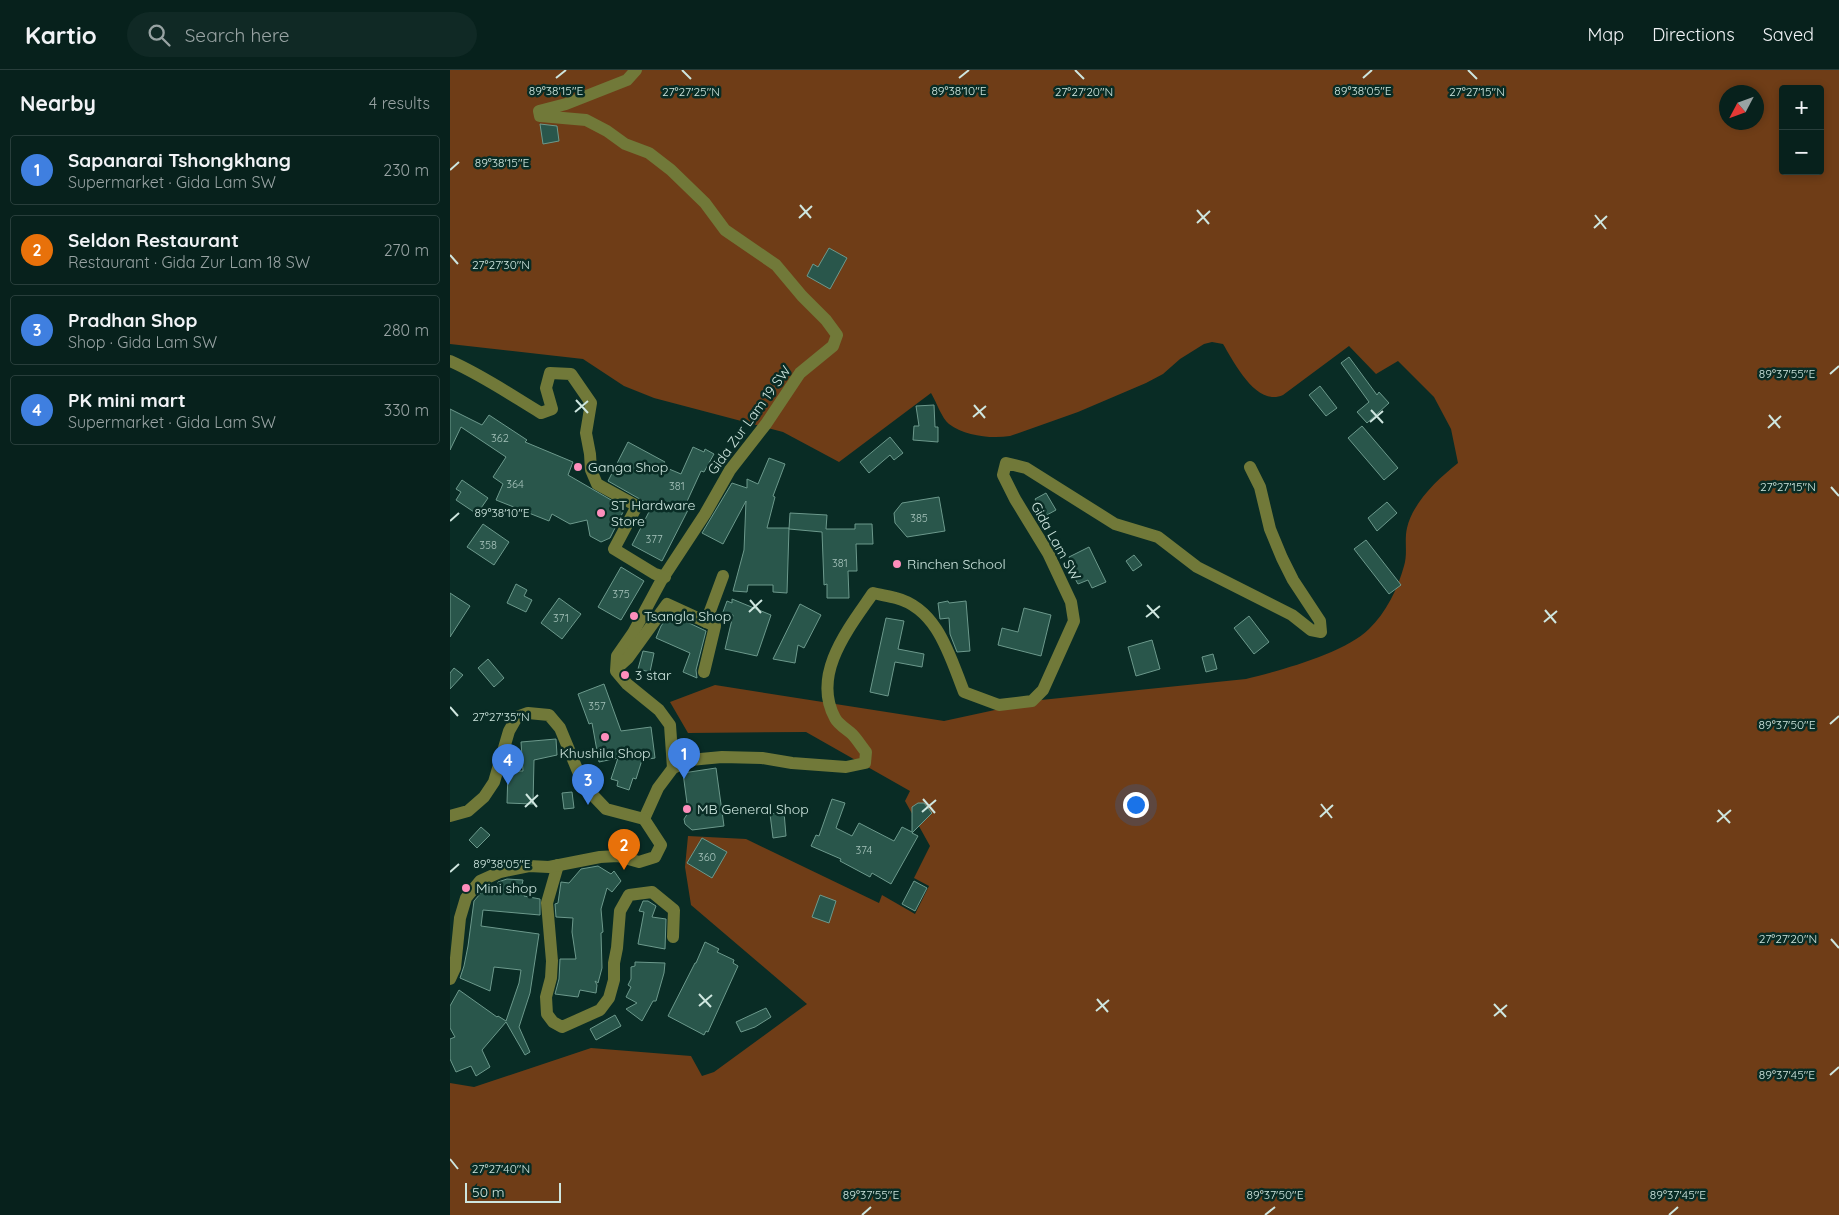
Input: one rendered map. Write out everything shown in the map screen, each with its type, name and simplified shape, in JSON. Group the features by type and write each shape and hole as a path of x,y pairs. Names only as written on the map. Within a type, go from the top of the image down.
{"street":[{"name":"Gida Zur Lam 19 SW","path":"617,668 616,656 705,514 730,470 766,424 800,373 833,346 837,335 826,320 802,296 776,265 725,230 705,203 671,170 649,152 625,144 607,130 586,120 540,116 539,111 566,104 627,80 636,70"},
{"path":"450,361 476,372 541,413 552,409 546,388 550,373 571,374 591,403 586,433 591,470 597,484 637,506 614,549 655,574 665,577"},
{"name":"Gida Lam SW","path":"673,768 690,760 722,757 762,758 846,767 865,763 866,752 854,736 835,720 826,692 827,678 840,642 873,593 898,598 918,609 932,622 946,646 964,692 999,705 1032,701 1043,690 1074,621 1071,602 1048,553 1015,499 1003,475 1006,463 1026,468 1115,524 1158,537 1197,567 1292,615 1311,630 1320,632 1320,621 1293,580 1282,558 1270,529 1260,487 1250,466"},
{"path":"706,622 724,576"},
{"path":"644,820 658,788 673,768 670,725 659,710 627,684 616,671 617,668 628,658 667,604 714,626 704,672"},
{"path":"450,816 468,811 484,797 494,782 509,731 517,717 528,713 550,715 560,728 584,786 606,809 644,820 660,845 655,857 640,862 618,856 549,868 529,866 500,872 480,881 466,898 460,918 455,968 450,979"},
{"path":"558,865 547,903 552,961 551,978 546,997 547,1014 552,1022 562,1028 600,1010 609,998 614,980 614,962 620,912 629,895 652,892 674,910 673,937"}],"shaded area":[{"path":"450,70 1839,70 1839,1215 450,1215 450,1083 474,1087 591,1048 691,1056 702,1076 714,1072 807,1004 691,905 685,867 688,836 746,839 879,903 882,895 915,914 929,886 914,878 930,846 905,801 910,791 806,732 688,733 670,702 715,685 944,721 1041,700 1246,679 1293,666 1344,646 1358,638 1375,623 1391,600 1401,574 1406,556 1407,528 1410,518 1420,500 1442,476 1458,463 1451,429 1434,397 1398,361 1376,374 1349,346 1283,395 1273,397 1264,395 1247,381 1223,344 1212,342 1204,344 1180,359 1163,374 1146,383 1078,412 1003,437 978,436 955,428 944,418 931,393 839,462 783,432 654,398 624,386 583,359 450,344"}],"building":[{"path":"540,124 557,126 559,141 543,144"},
{"path":"829,248 847,258 830,289 807,276 813,264 818,267"},
{"path":"1349,357 1377,395 1379,392 1389,403 1367,423 1357,412 1369,402 1341,363"},
{"path":"1320,386 1337,408 1326,416 1309,395"},
{"path":"934,405 935,427 938,427 938,442 913,440 914,426 919,426 916,406"},
{"path":"450,409 482,425 489,415 527,440 525,442 573,462 568,475 625,508 610,538 601,542 590,536 587,520 570,524 552,514 549,521 496,500 503,484 493,477 506,457 461,427 450,450"},
{"path":"1362,426 1398,468 1384,480 1348,438"},
{"path":"890,437 903,453 894,460 890,455 869,473 860,462"},
{"path":"628,442 665,462 662,466 681,474 693,447 704,452 705,449 714,454 704,472 701,471 684,508 688,510 662,561 632,545 652,506 608,481"},
{"path":"769,458 785,464 773,496 775,497 767,528 789,528 787,593 773,592 773,585 748,585 747,592 733,591 744,550 746,501 723,544 702,533 732,483 747,488 747,479 758,484"},
{"path":"462,480 488,498 477,514 456,500 461,492 456,489"},
{"path":"1046,493 1056,510 1045,516 1035,499"},
{"path":"939,497 945,531 907,537 895,523 894,513 902,503"},
{"path":"1387,502 1397,513 1377,531 1368,518"},
{"path":"790,513 827,515 826,529 855,529 855,524 872,524 873,544 856,544 857,571 848,571 849,598 827,598 827,584 824,585 822,532 789,529"},
{"path":"483,524 509,542 494,565 467,547"},
{"path":"1366,540 1401,585 1389,594 1354,549"},
{"path":"1089,547 1106,582 1092,588 1088,580 1078,584 1068,566 1072,564 1069,557"},
{"path":"1134,555 1142,565 1133,571 1126,561"},
{"path":"621,567 644,581 621,620 598,607"},
{"path":"516,584 527,590 524,596 532,600 526,612 507,603"},
{"path":"450,593 470,606 450,637"},
{"path":"559,598 581,614 562,639 541,623"},
{"path":"732,599 771,615 757,656 725,649 733,615 723,612 727,601 732,603"},
{"path":"948,601 949,603 966,601 970,651 957,652 950,634 949,618 940,619 938,603"},
{"path":"800,604 821,615 804,648 798,645 795,663 773,659"},
{"path":"1024,608 1051,615 1041,656 998,645 1002,628 1018,632"},
{"path":"670,614 706,631 696,670 697,678 683,672 690,653 656,638 661,626"},
{"path":"1249,616 1269,642 1254,654 1234,628"},
{"path":"886,618 904,621 898,649 924,654 922,667 895,662 888,696 870,692"},
{"path":"1152,640 1160,669 1136,676 1128,647"},
{"path":"643,651 654,653 650,672 638,669"},
{"path":"1213,654 1217,669 1206,672 1202,657"},
{"path":"488,659 504,678 494,687 478,668"},
{"path":"454,668 463,675 450,689 450,673"},
{"path":"604,684 621,731 651,727 655,758 642,760 636,779 633,778 629,790 617,786 618,781 611,779 618,758 599,762 592,723 589,724 578,694"},
{"path":"556,739 557,755 534,760 533,804 507,803 508,771 523,771 521,742"},
{"path":"716,768 724,826 692,830 685,824 684,819 688,813 683,773"},
{"path":"572,792 574,808 564,809 562,793"},
{"path":"832,799 845,803 836,828 852,836 859,823 894,841 902,827 912,832 912,807 918,803 924,803 932,813 912,833 918,836 891,884 872,873 870,877 840,861 841,859 811,846 816,835 819,836"},
{"path":"784,812 786,836 773,838 770,814"},
{"path":"481,827 490,835 477,848 469,840"},
{"path":"702,838 727,852 712,878 687,863"},
{"path":"598,866 611,874 614,871 621,881 612,892 607,888 601,909 603,932 601,933 602,968 598,983 595,981 597,985 596,993 580,990 578,997 555,994 559,979 560,959 576,959 572,932 573,918 556,917 555,904 558,903 561,882 569,883 581,869"},
{"path":"507,879 523,880 521,890 525,891 524,896 540,899 540,915 483,910 481,926 539,934 530,993 519,1027 530,1052 525,1055 506,1022 482,1050 490,1067 476,1076 471,1066 456,1072 450,1059 450,1039 455,1037 450,1028 450,1006 459,990 497,1017 506,1021 519,983 521,970 494,967 490,991 460,978 468,946 474,901 486,887 486,890 498,893 498,882"},
{"path":"914,881 927,888 915,911 902,904"},
{"path":"820,895 836,901 829,923 812,917"},
{"path":"643,901 648,901 656,906 652,917 666,919 665,949 638,944 644,912 639,911"},
{"path":"705,942 719,949 717,952 734,960 733,963 738,966 708,1032 706,1031 704,1035 668,1016"},
{"path":"635,962 665,963 656,1001 653,1001 642,1021 626,1009 637,1003 626,997 631,987 628,985 631,979 631,967 635,966"},
{"path":"766,1008 771,1017 755,1027 741,1032 736,1022"},
{"path":"615,1015 621,1026 596,1040 590,1029"}],"place":[{"name":"Ganga Shop","path":"578,467"},
{"name":"ST Hardware Store","path":"601,513"},
{"name":"Rinchen School","path":"897,564"},
{"name":"Tsangla Shop","path":"634,616"},
{"name":"3 star","path":"625,675"},
{"name":"Khushila Shop","path":"605,737"},
{"name":"Sapanarai Tshongkhang","path":"684,779"},
{"name":"PK mini mart","path":"508,785"},
{"name":"Pradhan Shop","path":"588,805"},
{"name":"MB General Shop","path":"687,809"},
{"name":"Seldon Restaurant","path":"624,870"},
{"name":"Mini shop","path":"466,888"}]}
